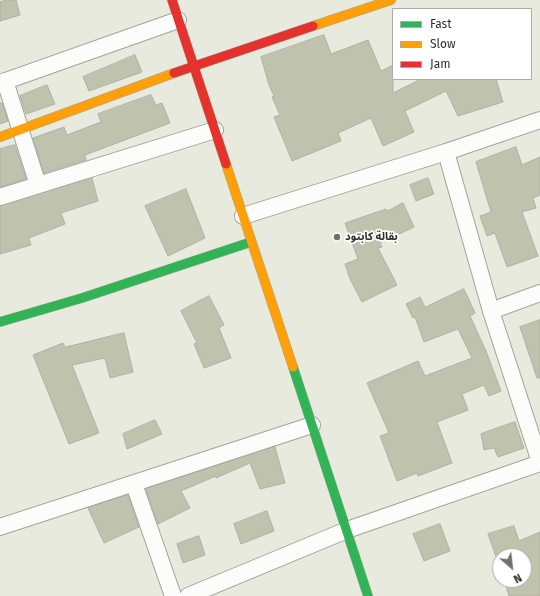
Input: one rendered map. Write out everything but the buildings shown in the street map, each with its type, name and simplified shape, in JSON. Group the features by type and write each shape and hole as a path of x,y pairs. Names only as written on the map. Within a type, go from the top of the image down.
{"street":[{"path":"172,0 368,596"},
{"path":"0,137 194,66 391,0"},
{"path":"38,185 21,129 3,82 178,20"},
{"path":"243,216 446,152 540,120"},
{"path":"0,197 215,130"},
{"path":"188,596 346,530 540,462 491,311 446,152"},
{"path":"0,322 82,298 251,242"},
{"path":"491,311 540,293"},
{"path":"0,527 312,425"},
{"path":"134,484 173,596"}],"traffic: fast":[{"path":"0,322 82,298 251,242"},
{"path":"293,367 368,596"}],"traffic: slow":[{"path":"313,26 391,0"},
{"path":"0,137 174,73"},
{"path":"226,164 293,367"}],"traffic: jam":[{"path":"172,0 226,164"},
{"path":"174,73 313,26"}],"place":[{"name":"بقالة كابتود","path":"337,237"}]}
